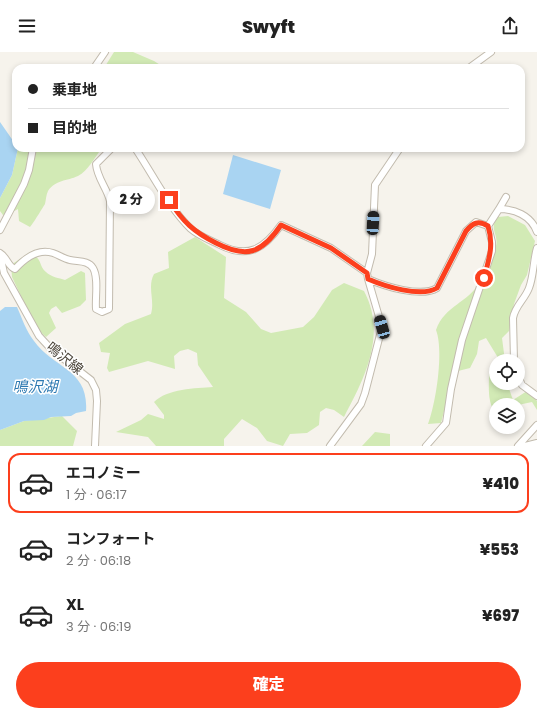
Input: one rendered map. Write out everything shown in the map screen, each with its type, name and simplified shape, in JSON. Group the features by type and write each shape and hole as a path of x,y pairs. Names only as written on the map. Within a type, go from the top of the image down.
{"street":[{"path":"97,64 105,52"},
{"path":"474,64 491,52"},
{"path":"0,230 30,170 32,152"},
{"path":"0,254 5,256 12,268 15,269 22,262 36,253 45,251 68,260 88,263 93,268 95,276 96,309 102,312 109,309 110,201 109,195 98,175 96,164 108,152"},
{"path":"138,152 177,214 198,234 235,252 249,252 268,242 281,225 331,248 380,284 409,291 424,292 437,288 466,231 476,222 488,226"},
{"path":"330,446 361,404 382,327 368,276 372,254 375,185 397,152"},
{"path":"426,446 446,423 451,389 462,340 492,251 492,242 488,226 506,197"},
{"path":"499,209 509,209 531,220 537,232"},
{"path":"514,354 514,312 527,294 530,286 537,248"},
{"name":"鳴沢線","path":"0,254 4,273 39,336 51,349 91,380 97,401 95,446"},
{"path":"525,387 537,396"},
{"path":"518,446 537,425"},
{"path":"525,446 537,443"}],"green space":[{"path":"114,52 133,52 159,64 106,64"},
{"path":"17,152 99,152 82,174 51,187 47,193 45,204 30,227 19,221 18,209 7,215 3,215 0,211 0,198 12,175"},
{"path":"508,216 525,225 535,241 527,275 521,285 514,304 509,331 502,338 504,354 496,354 486,338 479,341 477,354 470,368 454,372 441,423 428,424 434,403 438,377 439,351 436,330 445,315 469,295 479,283 495,251 497,242 494,225 498,217"},
{"path":"195,237 226,257 224,298 246,312 261,329 271,333 303,327 314,317 332,290 344,283 364,291 371,307 374,323 373,339 366,371 344,417 334,410 326,408 320,412 319,425 307,433 290,434 283,446 267,441 257,428 242,419 224,439 224,446 156,446 148,437 116,432 141,420 148,414 164,419 164,415 154,402 166,394 182,390 213,387 198,365 197,353 188,349 180,351 174,356 175,369 148,361 109,372 107,368 110,353 101,352 99,343 125,324 151,314 151,284 154,274 169,268 168,252"},
{"path":"30,252 39,260 44,270 53,276 65,280 81,271 85,273 86,300 80,306 62,313 56,306 51,309 49,313 56,328 46,337 36,328 12,277 11,265"},
{"path":"489,390 509,390 512,398 490,398"},
{"path":"527,391 537,401 537,410 532,402 525,404 525,398 516,398"},
{"path":"62,416 77,431 73,446 0,446 0,430 24,421"},
{"path":"375,432 390,434 390,446 362,446"}],"water":[{"path":"0,122 12,139 12,152 17,152 12,175 0,198"},
{"path":"233,155 281,170 270,209 223,194"},
{"name":"鳴沢湖","path":"5,307 17,307 26,329 34,341 51,358 76,378 82,386 85,397 86,411 76,413 71,416 24,421 0,430 0,311"}],"route":[{"path":"169,200 177,214 190,228 198,234 235,252 249,252 260,248 268,242 281,225 331,248 362,271 367,273 368,279 380,284 409,291 430,292 437,288 466,231 476,222 482,223 488,226 492,242 492,251 484,278"}]}
